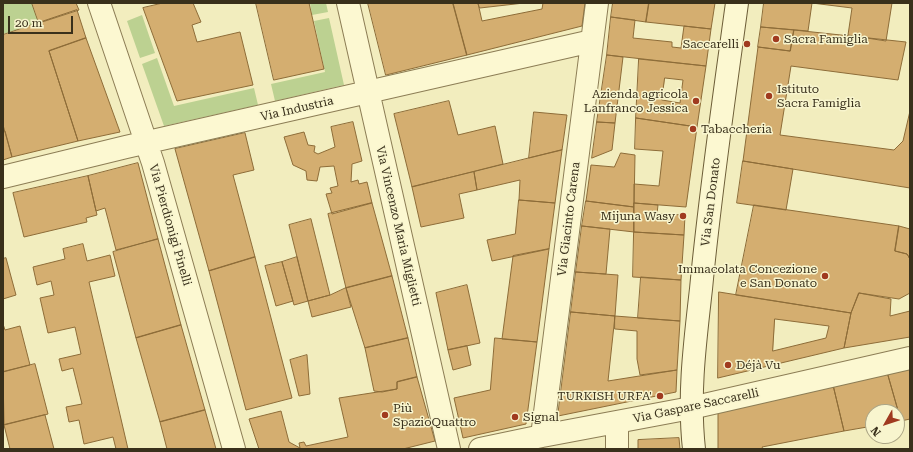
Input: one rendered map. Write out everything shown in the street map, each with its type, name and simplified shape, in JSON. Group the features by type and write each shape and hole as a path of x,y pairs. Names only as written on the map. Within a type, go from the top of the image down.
{"street":[{"name":"Via Pierdionigi Pinelli","path":"99,3 146,143 234,449"},
{"name":"Via Vincenzo Maria Miglietti","path":"348,3 449,449"},
{"name":"Via Giacinto Carena","path":"542,436 597,3"},
{"name":"Via San Donato","path":"694,449 690,408 707,226 737,3"},
{"name":"Via Industria","path":"3,177 146,143 368,94 592,41"},
{"name":"Via Gaspare Saccarelli","path":"480,449 690,408 910,358"},
{"path":"617,422 617,449"}],"green space":[{"path":"3,3 32,3 39,23 3,34"},
{"path":"310,3 326,3 328,12 312,15"},
{"path":"142,15 155,53 140,58 127,21"},
{"path":"329,18 344,85 275,101 271,84 325,72 314,21"},
{"path":"157,58 174,106 254,88 258,105 164,126 142,64"}],"building":[{"path":"32,3 76,3 79,10 39,23"},
{"path":"163,3 193,3 201,22 192,25 197,42 240,32 253,85 177,101 143,8"},
{"path":"256,3 309,3 324,69 274,80"},
{"path":"368,3 453,3 467,55 386,75"},
{"path":"453,3 478,3 482,21 542,9 543,3 585,3 582,26 467,55"},
{"path":"478,3 524,3 480,8"},
{"path":"613,3 649,3 646,22 611,17"},
{"path":"649,3 715,3 711,29 646,22"},
{"path":"764,3 812,3 808,31 761,27"},
{"path":"812,3 892,3 886,41 848,35 852,8"},
{"path":"77,10 86,38 49,51 78,141 12,157 3,125 3,35"},
{"path":"611,17 635,20 633,38 672,42 672,47 681,48 684,26 711,29 706,66 607,55"},
{"name":"Sacra Famiglia","path":"761,27 794,30 790,51 758,47"},
{"name":"Istituto Sacra Famiglia","path":"794,30 906,42 898,80 791,66 780,135 894,150 903,141 910,111 910,188 743,161 758,47 790,51"},
{"path":"86,38 120,132 78,141 49,51"},
{"path":"607,55 623,57 615,123 597,122"},
{"path":"639,59 706,66 697,127 636,118","holes":["665,78 683,80 680,103 662,100"]},
{"path":"449,101 458,135 495,126 503,164 412,187 394,114"},
{"path":"534,112 567,115 562,150 529,158"},
{"path":"636,118 697,127 686,207 634,203 634,184 659,186 663,151 635,149"},
{"path":"353,122 362,161 352,164 351,182 358,180 359,184 367,182 372,203 332,214 326,194 332,193 330,188 338,186 334,166 320,167 317,181 307,180 306,171 293,165 284,137 304,132 308,145 315,146 314,152 318,154 335,147 331,127"},
{"path":"597,122 615,123 612,150 592,158"},
{"path":"3,131 5,131 12,157 3,160"},
{"path":"245,133 254,170 233,175 255,257 209,271 175,149"},
{"path":"562,150 555,203 519,200 520,180 477,190 474,172"},
{"path":"621,153 635,155 634,207 586,201 591,165 614,167"},
{"path":"743,161 793,169 786,210 737,203"},
{"path":"138,163 158,239 116,250 105,208 96,211 88,176"},
{"path":"474,172 477,190 459,194 464,218 421,227 412,187"},
{"path":"88,176 97,215 86,218 87,222 24,237 13,193"},
{"path":"519,200 555,203 549,249 492,261 487,240 515,234"},
{"path":"586,201 634,207 634,232 582,226"},
{"path":"372,203 392,276 346,288 328,214"},
{"path":"634,203 658,205 657,214 685,215 684,235 634,232"},
{"name":"Immacolata Concezione e San Donato","path":"754,205 899,226 895,251 907,254 910,259 910,293 899,299 859,293 851,313 736,295"},
{"path":"311,219 330,295 308,301 289,225"},
{"path":"582,226 610,229 606,274 576,272"},
{"path":"899,226 910,229 910,259 907,254 895,251"},
{"path":"634,232 684,235 681,280 633,277"},
{"path":"158,239 181,325 136,338 113,252"},
{"path":"83,244 87,261 110,255 115,276 89,282 128,449 116,449 113,437 84,444 79,420 69,422 66,407 82,404 73,368 62,371 59,359 81,354 75,327 48,333 40,298 54,295 51,281 37,285 33,267 65,259 63,249"},
{"path":"549,249 537,342 502,339 513,256"},
{"path":"255,257 292,398 246,410 209,271"},
{"path":"297,257 308,301 294,305 282,262"},
{"path":"6,258 16,295 3,299 3,259"},
{"path":"282,262 293,301 276,306 265,266"},
{"path":"576,272 618,275 615,316 571,312"},
{"path":"392,276 408,338 365,348 346,288"},
{"path":"641,277 681,280 680,321 638,318"},
{"path":"467,285 480,343 448,350 436,293"},
{"path":"346,288 351,307 312,317 308,301 330,295"},
{"path":"719,292 851,313 844,348 718,378","holes":["775,319 829,326 826,338 773,351"]},
{"path":"859,293 891,299 890,316 910,311 910,337 844,348 851,313"},
{"path":"571,312 615,316 608,381 677,370 676,392 558,416"},
{"path":"615,316 680,321 677,370 640,375 637,359 637,331 615,329"},
{"path":"3,324 5,330 20,326 30,365 3,372"},
{"path":"181,325 205,410 160,422 136,338"},
{"path":"408,338 417,377 397,382 397,389 382,392 374,391 365,348"},
{"path":"495,338 537,342 526,424 463,438 454,398 490,390"},
{"path":"467,346 471,365 453,370 448,350"},
{"path":"307,355 310,394 299,396 290,360"},
{"path":"35,364 48,414 4,425 3,372"},
{"path":"910,367 910,419 905,420 905,404 896,404 887,372"},
{"path":"887,372 896,404 865,404 865,427 844,431 833,385"},
{"name":"Più SpazioQuattro","path":"417,377 435,441 403,449 259,449 249,419 281,411 289,442 300,448 299,443 304,442 306,446 348,437 339,398 397,389 397,382"},
{"path":"833,385 844,431 762,447 763,449 718,449 718,412"},
{"path":"205,410 216,449 167,449 160,422"},
{"path":"45,415 54,449 10,449 4,425"},
{"path":"679,438 680,449 638,449 638,440"}],"place":[{"name":"Sacra Famiglia","path":"776,39"},
{"name":"Saccarelli","path":"747,44"},
{"name":"Istituto Sacra Famiglia","path":"769,96"},
{"name":"Azienda agricola Lanfranco Jessica","path":"696,101"},
{"name":"Tabaccheria","path":"693,129"},
{"name":"Mijuna Wasy","path":"683,216"},
{"name":"Immacolata Concezione e San Donato","path":"825,276"},
{"name":"Déjà Vu","path":"728,365"},
{"name":"TURKISH URFA'","path":"660,396"},
{"name":"Più SpazioQuattro","path":"385,415"},
{"name":"Signal","path":"515,417"}]}
